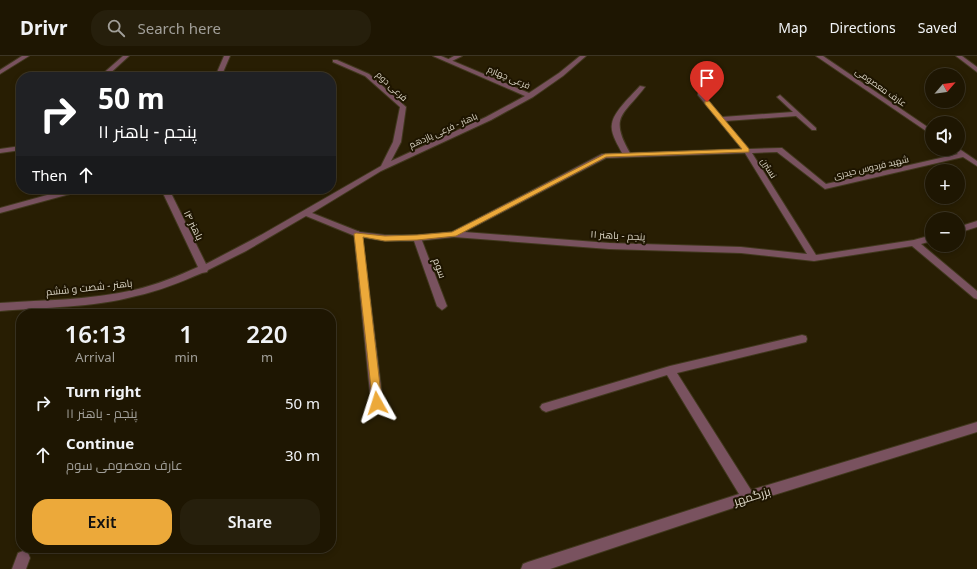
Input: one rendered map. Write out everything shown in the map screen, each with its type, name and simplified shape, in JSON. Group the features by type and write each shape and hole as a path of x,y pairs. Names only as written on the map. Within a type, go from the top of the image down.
{"street":[{"path":"0,72 26,56"},
{"path":"108,72 126,56"},
{"path":"220,72 227,56"},
{"name":"فرعی چهارم","path":"436,56 531,96"},
{"path":"448,61 459,56"},
{"name":"باهنر - فرعی یازدهم","path":"305,213 384,167 489,119 531,96 570,68 582,56"},
{"name":"عارف معصومی","path":"819,56 925,129"},
{"path":"959,56 977,70"},
{"name":"فرعی دوم","path":"335,61 367,76 403,107 398,142 384,167"},
{"path":"627,155 618,138 614,124 620,113 642,87"},
{"name":"نسترن","path":"700,94 747,151 814,258"},
{"path":"780,97 814,129"},
{"path":"720,119 798,114"},
{"path":"0,151 16,149"},
{"name":"شهید فردوس حیدری","path":"747,151 779,150 825,188 960,156"},
{"path":"454,234 605,156 747,151"},
{"path":"965,156 977,164"},
{"path":"0,211 60,194"},
{"name":"باهنر ۱۴","path":"167,194 204,270"},
{"name":"پنجم - باهنر ۱۱","path":"305,213 358,234 385,238 417,238 454,234 609,246 741,250 814,258 914,243 925,240"},
{"name":"باهنر - شصت و ششم","path":"0,307 129,295 154,289 204,270 305,213"},
{"path":"965,228 977,224"},
{"path":"358,234 377,403"},
{"name":"سوم","path":"417,238 442,306"},
{"path":"914,243 977,296"},
{"path":"546,408 670,370 802,339"},
{"path":"670,370 748,497"},
{"name":"بزرگمهر","path":"528,569 748,497 977,427"}],"route":[{"path":"377,403 358,234 385,238 417,238 454,234 605,156 747,151 707,102"}]}
